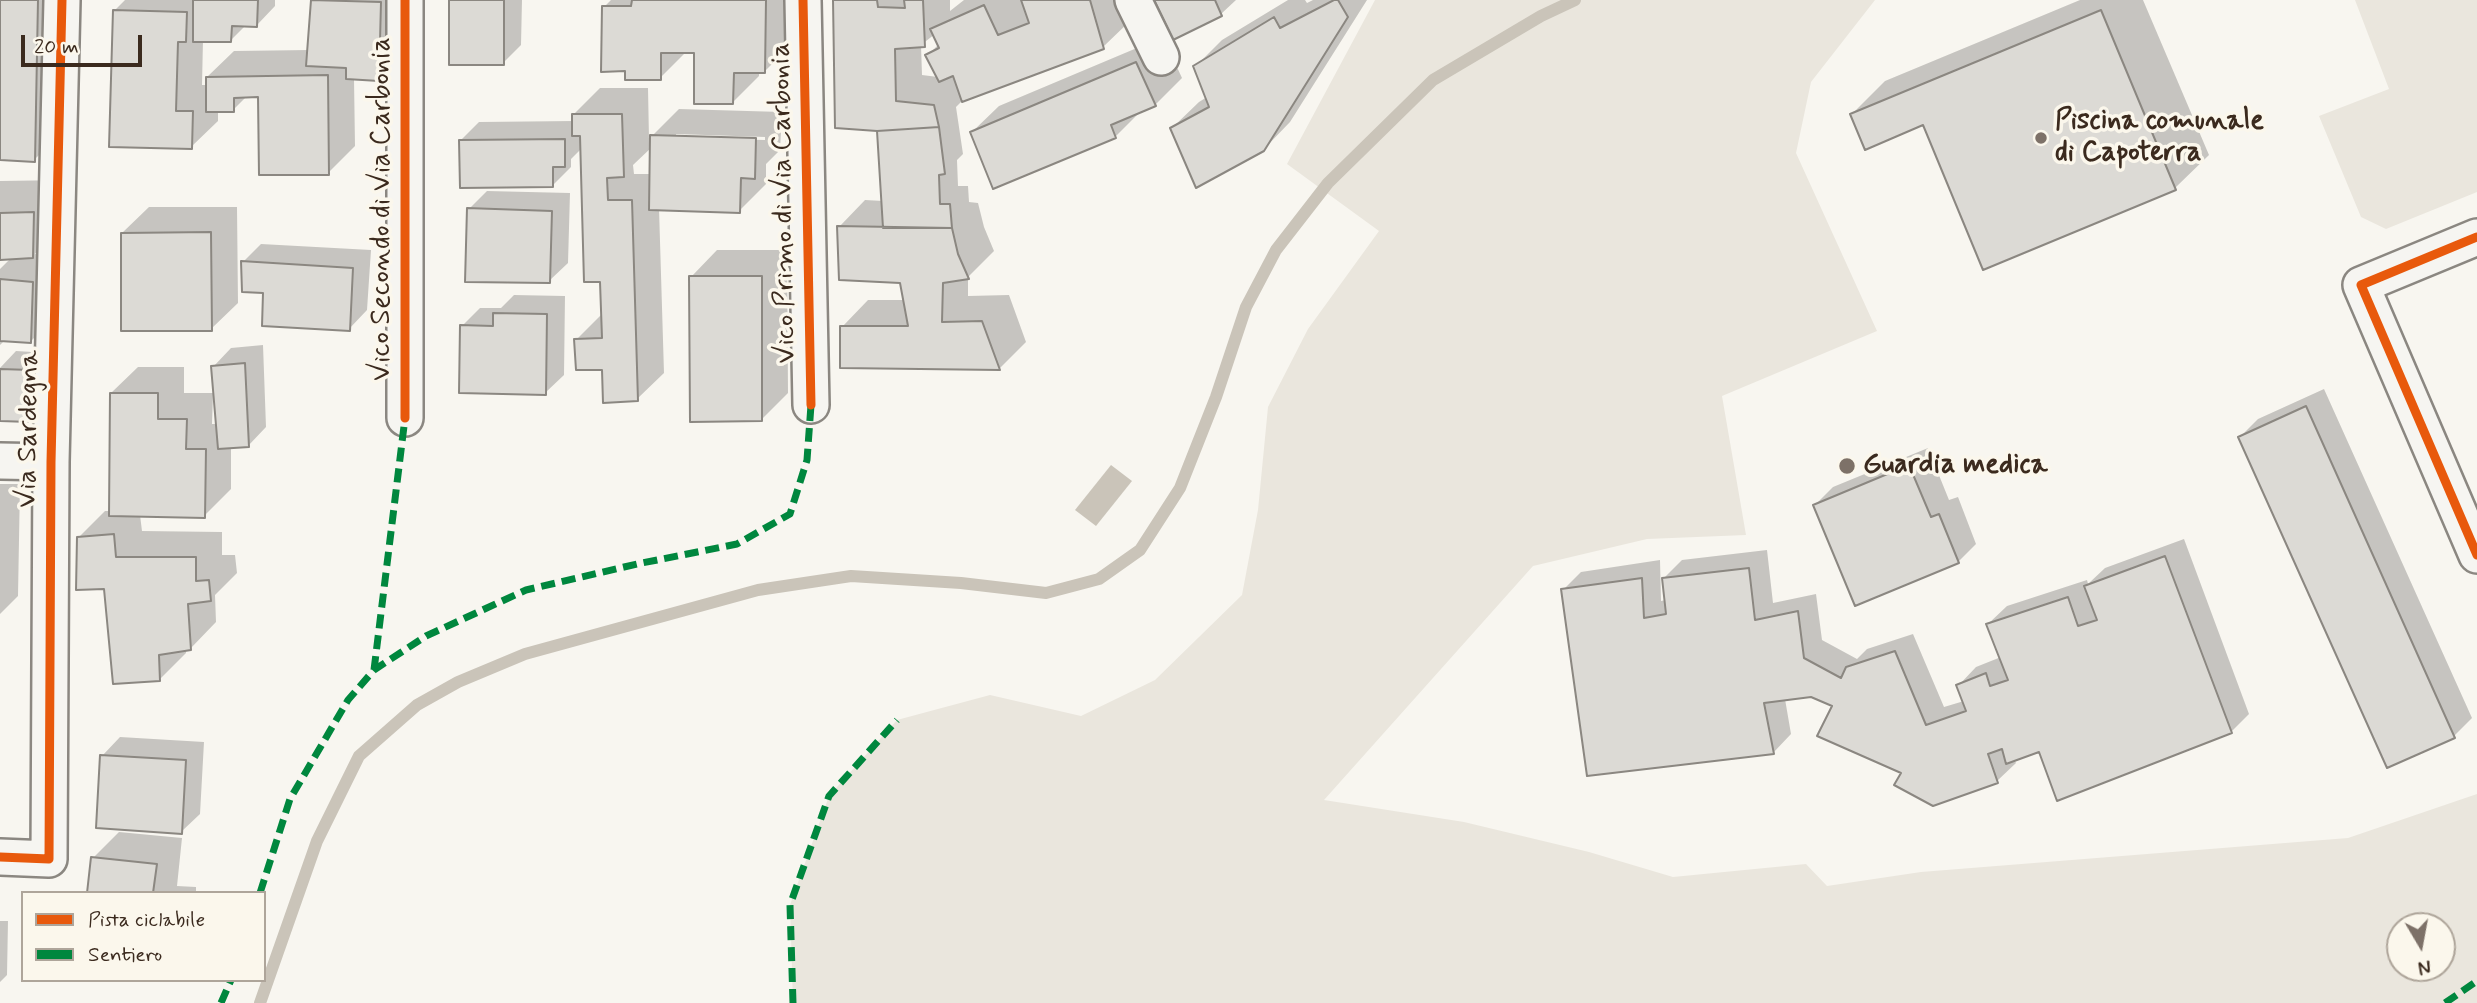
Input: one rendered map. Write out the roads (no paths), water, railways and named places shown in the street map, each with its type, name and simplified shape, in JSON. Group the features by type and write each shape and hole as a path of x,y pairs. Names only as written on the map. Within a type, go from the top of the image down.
{"street":[{"name":"Via Sardegna","path":"0,857 49,859 51,462 62,0"},
{"name":"Vico Secondo di Via Carbonia","path":"405,0 405,418"},
{"name":"Vico Primo di Via Carbonia","path":"803,0 811,405"},
{"path":"1133,0 1161,57"},
{"path":"2477,237 2361,285 2477,555"},
{"path":"0,461 51,462"}],"waterway":[{"path":"260,1003 317,841 359,756 417,705 458,682 525,654 758,590 851,576 961,583 1046,593 1099,579 1140,550 1180,488 1216,397 1246,307 1276,250 1328,183 1433,80 1541,16 1575,0"}],"place":[{"name":"Piscina comunale di Capoterra","path":"2041,138"},
{"name":"Guardia medica","path":"1847,466"}]}
